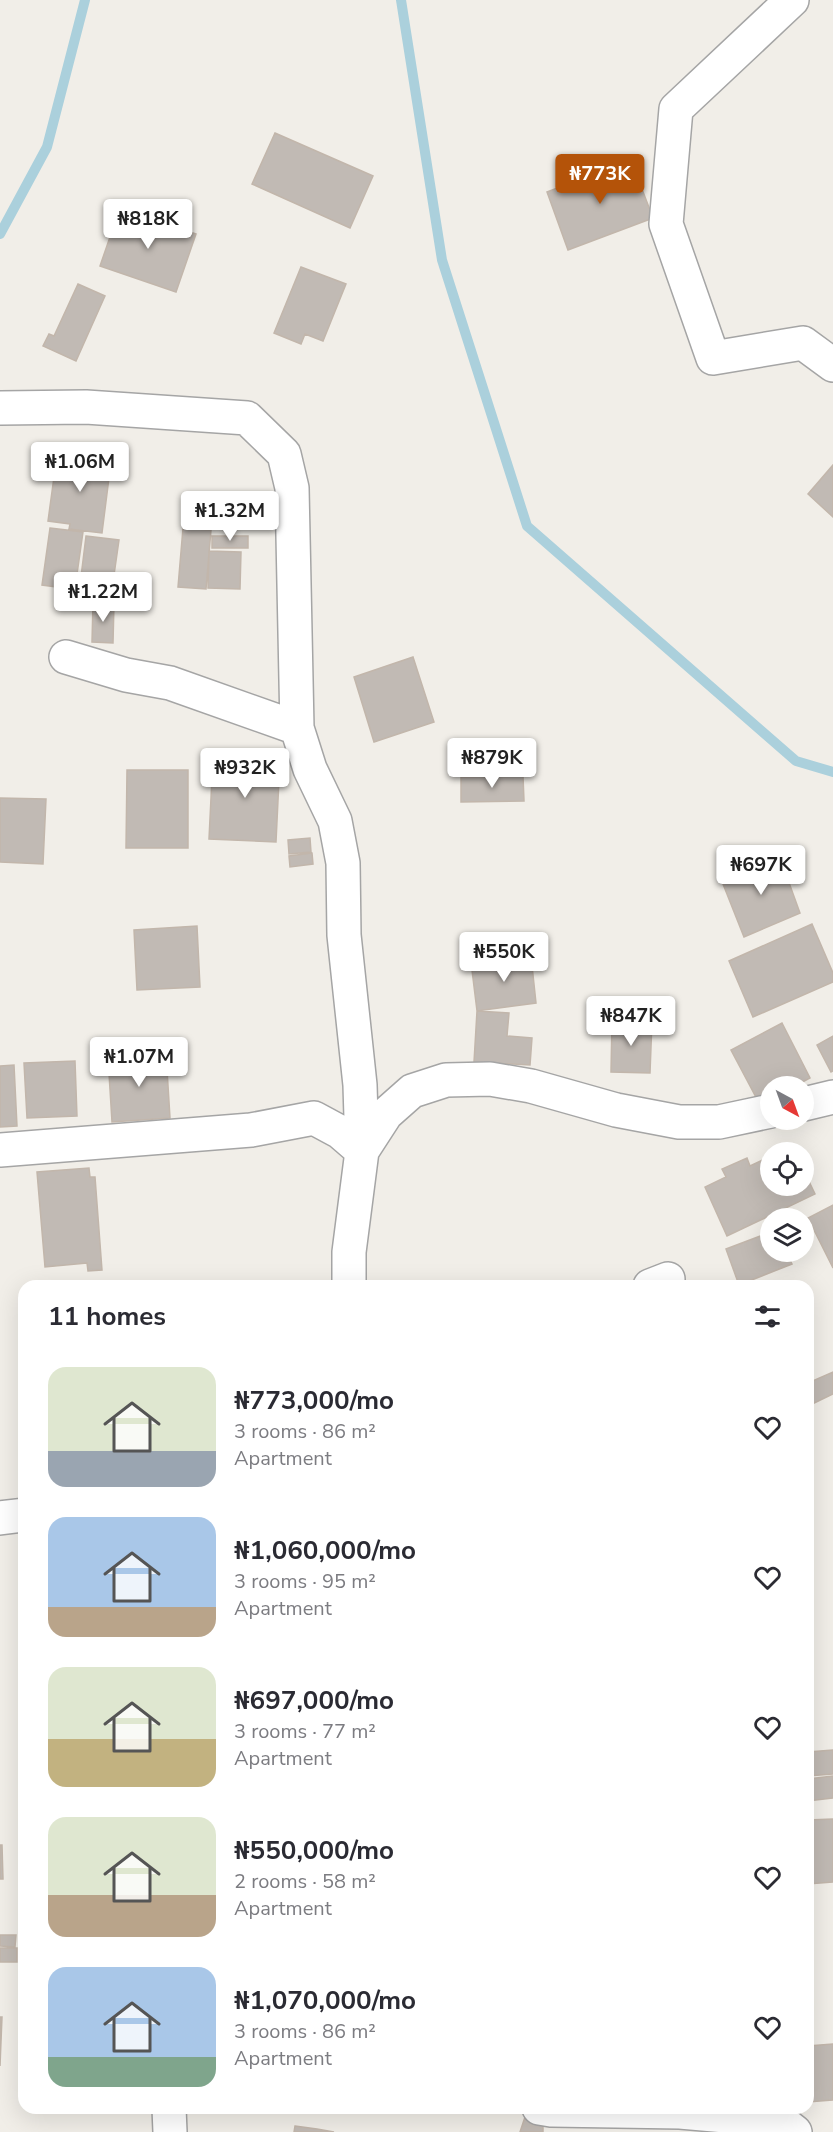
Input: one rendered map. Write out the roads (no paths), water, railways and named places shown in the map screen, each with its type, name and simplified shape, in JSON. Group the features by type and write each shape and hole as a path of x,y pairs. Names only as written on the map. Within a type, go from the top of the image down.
{"street":[{"path":"792,0 676,109 666,224 713,358 803,343 833,365"},
{"path":"0,408 86,407 248,418 284,454 292,488 297,728 310,769 335,821 343,863 344,935 360,1085 362,1151 349,1252 349,1280"},
{"path":"66,657 126,675 170,683 297,728"},
{"path":"362,1151 386,1114 412,1091 446,1080 490,1079 531,1086 616,1110 679,1122 719,1122 760,1113"},
{"path":"814,1102 833,1097"},
{"path":"0,1149 251,1130 314,1118 340,1132 362,1151"},
{"path":"0,1518 18,1516"},
{"path":"169,2114 170,2132"},
{"path":"546,2117 626,2114"},
{"path":"702,2114 782,2121 795,2132"}],"waterway":[{"path":"0,234 47,147 85,0"},
{"path":"401,0 442,260 527,526 796,761 833,772"}]}
